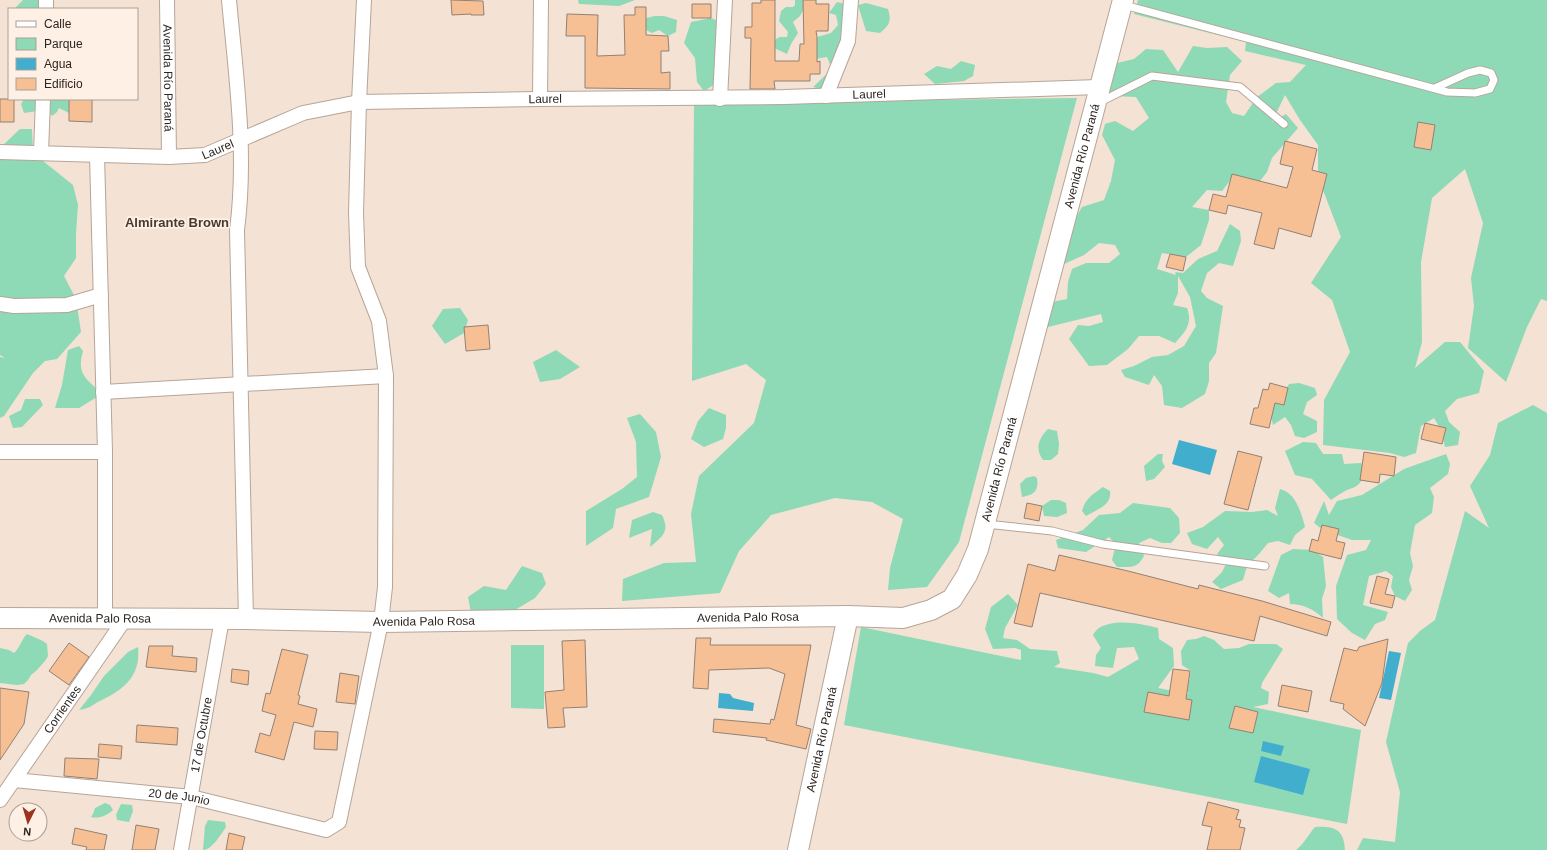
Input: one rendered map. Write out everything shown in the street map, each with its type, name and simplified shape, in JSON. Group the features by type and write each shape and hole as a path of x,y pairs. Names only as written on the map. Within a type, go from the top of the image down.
{"main road":[{"name":"Avenida Río Paraná","path":"798,850 848,616 903,618 931,610 952,599 968,575 978,549 1122,2"},
{"name":"Avenida Palo Rosa","path":"0,618 246,619 381,622 848,616"}],"street":[{"name":"Avenida Río Paraná","path":"167,0 169,157"},
{"path":"229,0 241,138 241,199 237,230 246,619"},
{"path":"364,0 356,213 358,267 379,321 386,376 385,587 381,622"},
{"path":"540,99 541,0"},
{"path":"720,98 725,0"},
{"path":"826,96 848,41 851,0"},
{"name":"Laurel","path":"0,152 98,156 169,157 205,155 241,138 303,113 359,102 826,96 1097,96"},
{"path":"41,153 43,100"},
{"path":"98,156 105,452 115,619"},
{"path":"0,304 14,306 67,305 101,295"},
{"path":"103,392 386,376"},
{"path":"0,452 105,452"},
{"name":"Corrientes","path":"0,800 115,619"},
{"name":"17 de Octubre","path":"181,850 222,619"},
{"name":"20 de Junio","path":"14,780 191,797 326,830 339,822 381,622"}],"lane":[{"path":"1122,2 1447,92 1475,93 1490,89 1494,80 1491,73 1480,70 1468,73 1435,88"},
{"path":"1097,96 1152,76 1240,87 1284,124"},
{"path":"984,524 1052,530 1103,544 1266,566"}],"green space":[{"path":"23,0 40,0 41,8 15,8"},
{"path":"578,0 635,0 619,6 579,4"},
{"path":"795,0 803,0 805,7 800,16 793,22 798,33 787,54 772,47 776,39 780,37 787,37 788,32 779,21 781,11 786,7 793,7 795,5"},
{"path":"1138,0 1547,0 1547,301 1541,299 1527,327 1506,382 1468,348 1474,306 1471,278 1483,223 1465,169 1432,198 1421,262 1422,342 1415,368 1445,342 1460,342 1484,371 1479,393 1457,399 1445,411 1449,422 1460,432 1458,445 1445,447 1441,430 1434,418 1421,426 1416,453 1404,457 1390,453 1323,445 1324,400 1350,352 1332,300 1311,283 1341,237 1323,190 1327,174 1318,172 1318,145 1300,120 1285,95 1272,122 1286,114 1298,128 1272,158 1267,172 1257,185 1232,178 1222,191 1207,190 1192,207 1209,210 1209,220 1201,245 1186,257 1162,253 1157,269 1176,275 1175,272 1183,273 1198,259 1217,251 1230,224 1240,231 1241,241 1233,266 1219,263 1207,273 1201,291 1207,298 1223,306 1216,353 1209,363 1209,381 1205,394 1182,408 1164,405 1162,386 1154,375 1149,385 1125,377 1121,370 1134,366 1152,357 1168,355 1184,346 1196,326 1190,297 1178,276 1178,293 1173,305 1187,308 1189,319 1185,331 1175,343 1159,336 1139,336 1128,349 1107,365 1089,366 1069,339 1078,325 1089,326 1103,322 1101,314 1048,327 1040,312 1042,304 1067,299 1068,282 1072,269 1086,263 1109,263 1120,254 1115,245 1099,243 1084,255 1062,265 1066,235 1082,207 1104,200 1111,181 1115,160 1102,135 1105,124 1115,121 1133,131 1149,118 1136,97 1111,96 1106,76 1117,63 1134,59 1146,49 1163,50 1178,72 1193,46 1207,48 1227,47 1242,61 1230,75 1226,102 1232,113 1244,116 1257,97 1276,83 1290,82 1306,65 1245,51 1246,42 1134,14"},
{"path":"837,2 854,6 825,90 813,87 832,69 827,57 815,59 811,46 817,37 831,33 838,25 836,15 829,13"},
{"path":"866,3 888,9 890,17 889,23 880,33 866,31 858,5"},
{"path":"664,16 677,20 676,32 668,36 659,30 652,33 646,30 646,18"},
{"path":"711,18 720,22 717,83 704,91 697,82 695,58 684,43 691,22"},
{"path":"961,61 975,65 973,76 964,81 935,84 924,74 937,66 951,69"},
{"path":"1077,98 959,542 927,587 888,590 890,568 903,519 872,502 835,498 771,515 739,551 720,593 622,601 623,579 664,563 696,562 691,514 699,476 754,423 766,380 746,364 692,381 694,103"},
{"path":"23,100 38,100 38,111 24,113 21,104"},
{"path":"51,101 73,101 74,107 69,113 59,108 52,116 48,110"},
{"path":"20,129 32,129 33,153 73,185 78,205 76,258 64,276 76,299 81,332 57,359 45,361 33,373 4,416 0,418 0,357 5,358 0,355 0,148"},
{"path":"460,308 468,320 464,333 445,344 432,326 443,309"},
{"path":"79,346 83,351 81,366 84,376 102,394 79,408 55,408 62,385 68,350"},
{"path":"556,350 580,367 560,379 540,382 533,362"},
{"path":"1299,383 1315,388 1317,395 1307,402 1303,414 1317,421 1317,432 1304,438 1295,436 1291,425 1285,417 1273,425 1268,403 1283,394 1289,384"},
{"path":"25,399 40,399 43,405 22,427 13,428 9,416 21,410"},
{"path":"1533,405 1547,413 1547,850 1357,850 1363,838 1395,842 1400,792 1386,742 1408,643 1420,631 1435,620 1465,511 1489,528 1470,486 1490,455 1498,423"},
{"path":"709,408 726,415 726,428 723,439 704,447 691,439 698,421"},
{"path":"640,414 656,432 661,457 649,497 616,509 613,528 586,546 586,511 622,489 637,477 636,442 627,418"},
{"path":"1048,429 1057,431 1059,444 1058,454 1051,460 1043,460 1038,448 1040,440"},
{"path":"1303,442 1316,443 1323,454 1342,454 1344,464 1361,463 1365,471 1360,483 1331,500 1312,479 1295,475 1285,451"},
{"path":"1158,454 1163,454 1162,461 1165,467 1154,479 1146,481 1144,466"},
{"path":"1446,454 1450,464 1448,474 1430,488 1434,497 1432,513 1415,525 1410,553 1413,566 1409,580 1412,590 1405,601 1395,596 1391,587 1393,576 1386,571 1369,576 1363,605 1388,612 1385,620 1375,624 1365,640 1352,633 1337,619 1336,586 1347,555 1366,550 1371,540 1352,540 1323,530 1314,523 1324,501 1329,515 1337,501 1362,495 1404,469"},
{"path":"1034,476 1037,478 1035,492 1022,497 1020,484 1026,478"},
{"path":"1103,487 1110,491 1109,500 1106,504 1086,516 1082,511 1085,503"},
{"path":"1280,489 1286,491 1294,499 1300,509 1305,527 1295,535 1290,545 1278,541 1268,543 1247,566 1243,580 1221,589 1212,582 1222,572 1227,562 1217,554 1224,545 1218,537 1207,549 1192,544 1187,533 1203,527 1225,511 1252,512 1267,510 1278,516 1275,508"},
{"path":"1051,500 1059,500 1066,503 1067,513 1057,517 1044,516 1042,506"},
{"path":"1133,503 1170,508 1179,518 1180,533 1171,543 1162,543 1150,538 1139,543 1144,556 1139,563 1129,567 1117,567 1112,560 1116,544 1109,537 1086,552 1058,548 1056,540 1083,530 1099,515 1120,513"},
{"path":"653,512 662,515 665,530 662,537 650,547 652,529 629,538 632,520"},
{"path":"1293,549 1313,550 1323,557 1326,586 1322,599 1323,618 1308,608 1290,604 1289,593 1279,598 1268,591 1281,555"},
{"path":"522,566 542,573 546,584 535,598 515,610 471,613 468,597 484,586 506,590"},
{"path":"1008,594 1018,605 1005,628 1003,638 1017,640 1030,649 1057,651 1060,663 1054,667 1093,673 1108,677 1139,659 1134,647 1117,648 1113,668 1095,666 1096,655 1101,648 1093,635 1097,629 1113,623 1128,623 1158,628 1159,639 1173,648 1174,666 1158,688 1189,694 1187,691 1191,671 1182,665 1181,651 1187,640 1204,636 1214,640 1224,649 1239,648 1249,644 1276,644 1283,649 1262,683 1261,688 1269,692 1268,704 1253,707 1361,730 1347,824 844,725 861,627 1021,660 1021,650 1015,648 993,649 985,629 991,607"},
{"path":"27,634 47,644 48,656 24,684 17,685 0,683 0,648 14,653"},
{"path":"511,645 544,645 544,709 511,708"},
{"path":"138,647 137,666 130,680 110,696 87,708 79,710 104,676 128,652"},
{"path":"105,803 110,805 113,810 108,814 97,818 91,817 95,808"},
{"path":"121,804 132,805 133,811 129,822 117,820 116,815"},
{"path":"208,820 225,822 226,827 213,845 203,850 205,826"},
{"path":"1315,827 1328,827 1337,830 1343,837 1345,850 1296,850"}],"water":[{"path":"1179,440 1217,450 1210,475 1172,464"},
{"path":"1389,651 1401,653 1391,700 1379,698"},
{"path":"719,693 730,694 733,698 754,703 753,711 718,708"},
{"path":"1263,741 1284,746 1281,756 1261,751"},
{"path":"1261,756 1310,769 1303,795 1254,782"}],"building":[{"path":"451,0 483,1 484,15 452,15"},
{"path":"761,0 775,0 775,61 799,61 800,44 804,44 803,0 816,0 816,4 829,4 828,31 816,31 817,62 820,61 820,74 810,74 810,81 774,81 775,89 750,89 751,38 745,38 745,27 752,27 752,3 761,3"},
{"path":"692,4 711,4 711,18 692,18"},
{"path":"635,7 646,7 646,35 668,36 669,51 661,51 661,73 670,72 670,89 585,88 585,36 566,36 567,14 598,15 597,56 625,55 624,15 635,15"},
{"path":"0,99 14,100 14,122 0,122"},
{"path":"69,100 92,100 92,122 69,121"},
{"path":"1418,122 1435,125 1431,150 1414,147"},
{"path":"1285,141 1317,149 1312,170 1327,174 1311,237 1279,228 1274,249 1254,244 1262,213 1228,205 1226,214 1209,210 1213,194 1226,197 1232,174 1287,188 1293,167 1280,164"},
{"path":"1170,254 1186,257 1183,271 1166,267"},
{"path":"488,325 490,349 466,351 464,327"},
{"path":"1270,383 1288,388 1284,405 1275,403 1269,428 1250,424 1254,408 1258,408 1263,389 1268,390"},
{"path":"1425,423 1446,428 1442,444 1421,439"},
{"path":"1238,451 1262,457 1248,510 1224,504"},
{"path":"1364,452 1396,457 1394,476 1380,474 1379,483 1360,480"},
{"path":"1027,503 1042,506 1039,521 1024,518"},
{"path":"1322,525 1339,529 1336,541 1345,543 1341,559 1309,551 1312,539 1318,541"},
{"path":"1059,555 1198,589 1199,585 1262,601 1331,622 1327,636 1260,616 1254,641 1040,593 1032,627 1014,623 1028,564 1055,571"},
{"path":"1377,576 1389,579 1385,594 1395,596 1392,608 1370,603"},
{"path":"696,638 711,638 710,645 811,645 796,725 811,729 806,749 766,740 767,738 713,732 714,719 770,724 771,719 774,720 785,674 769,668 709,670 708,689 693,688"},
{"path":"1388,639 1382,683 1365,726 1343,709 1344,704 1330,701 1344,648 1357,651 1359,647"},
{"path":"585,640 587,707 563,708 565,727 548,728 545,692 564,690 562,641"},
{"path":"69,643 89,657 69,685 49,671"},
{"path":"149,646 173,646 172,656 197,658 196,672 146,667"},
{"path":"282,649 308,655 298,695 300,696 298,704 317,709 313,727 294,722 284,760 255,752 260,733 270,736 276,715 262,711 266,693 270,694"},
{"path":"232,669 249,671 248,685 231,682"},
{"path":"1173,669 1190,671 1186,699 1192,700 1189,720 1144,712 1148,692 1169,696"},
{"path":"340,673 359,676 355,704 336,702"},
{"path":"1282,685 1312,691 1308,712 1278,706"},
{"path":"0,688 29,692 24,724 0,760"},
{"path":"1235,706 1258,712 1253,733 1229,728"},
{"path":"137,725 178,728 177,745 136,742"},
{"path":"315,731 338,732 337,750 314,749"},
{"path":"99,744 122,746 121,759 98,757"},
{"path":"65,758 99,759 97,779 64,776"},
{"path":"1208,802 1239,810 1236,819 1241,820 1239,827 1245,828 1240,850 1207,850 1212,827 1202,825"},
{"path":"136,825 159,829 155,850 132,850"},
{"path":"75,828 107,835 104,850 86,850 87,847 72,844"},
{"path":"229,833 245,837 242,850 226,850"}],"district":[{"name":"Almirante Brown","path":"177,222"}]}
